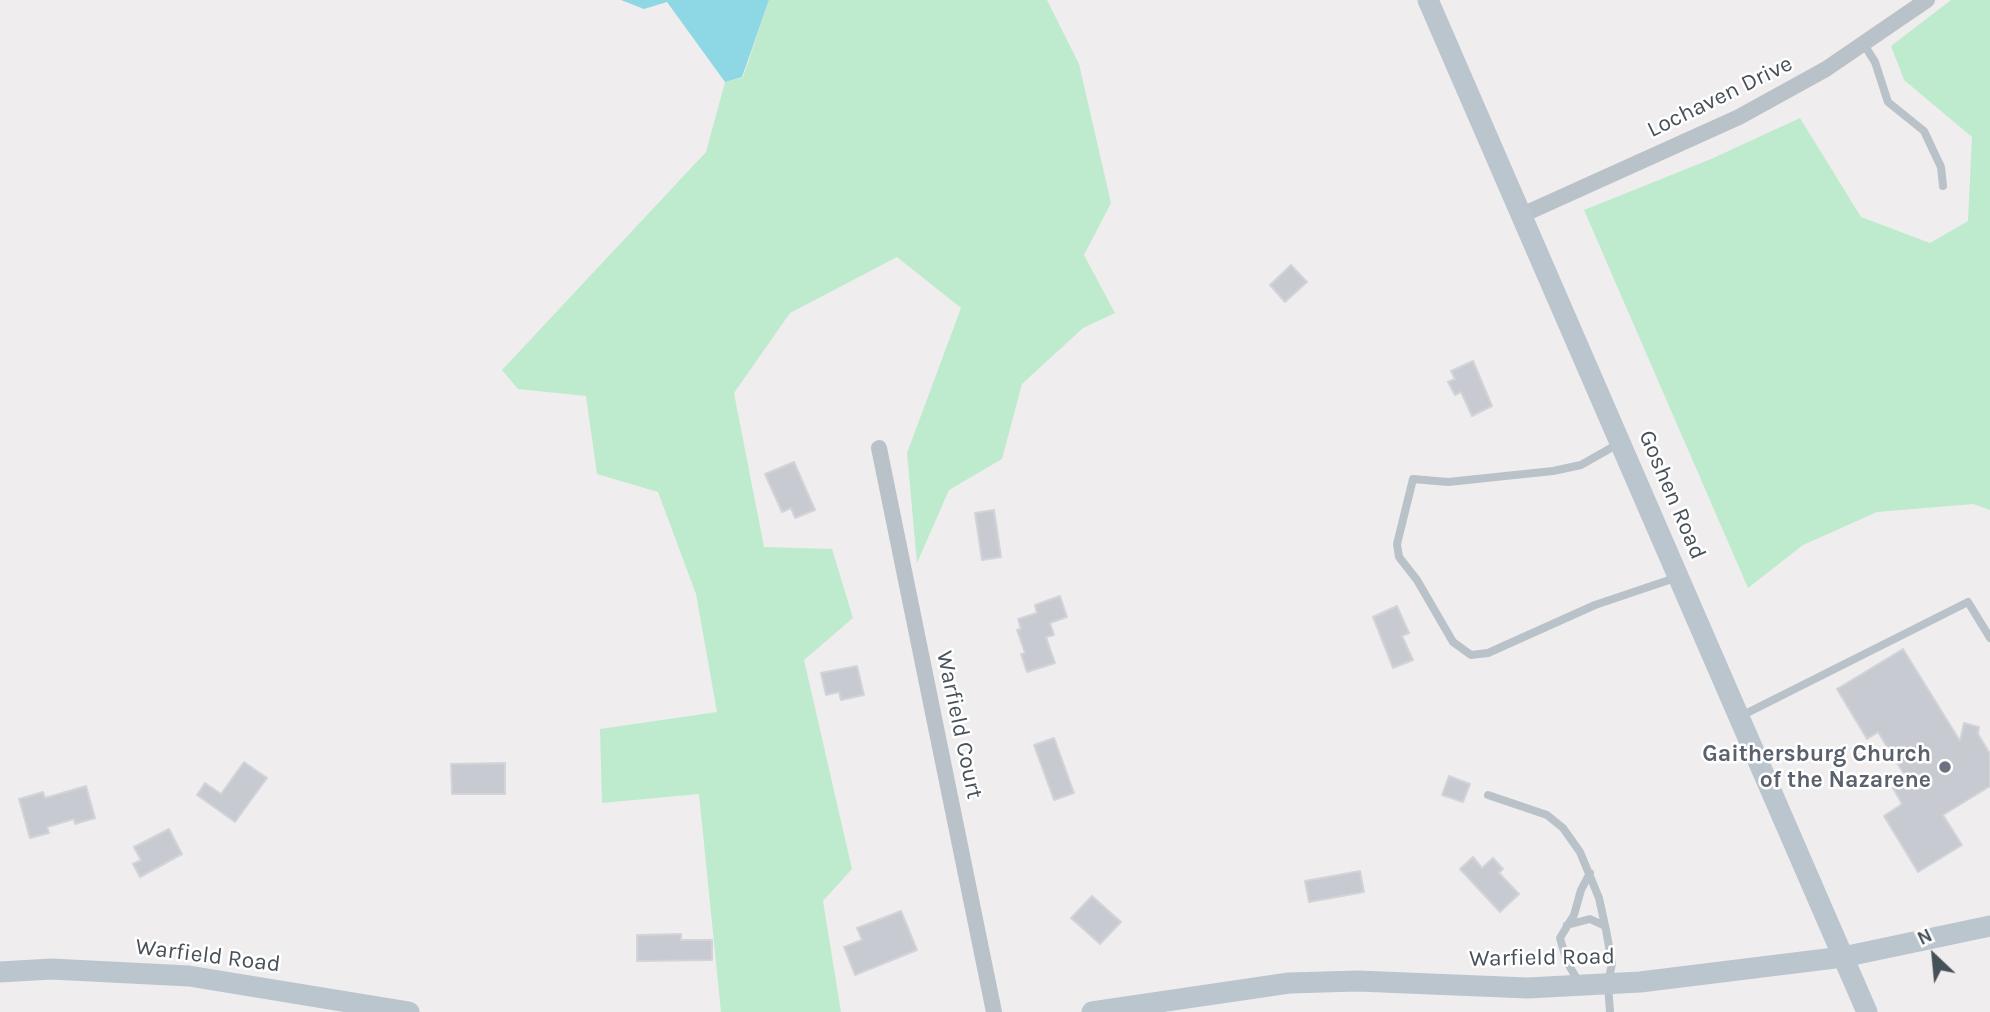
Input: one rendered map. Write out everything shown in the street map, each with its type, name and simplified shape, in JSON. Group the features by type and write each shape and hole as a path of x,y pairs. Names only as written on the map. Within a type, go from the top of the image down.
{"street":[{"name":"Goshen Road","path":"1428,0 1867,1012"},
{"name":"Lochaven Drive","path":"1522,215 1740,117 1826,69 1927,0"},
{"name":"Warfield Court","path":"879,448 994,1012"},
{"name":"Warfield Road","path":"1092,1012 1289,983 1358,981 1528,988 1608,985 1843,957 1990,926"},
{"name":"Warfield Road","path":"0,972 51,969 189,976 409,1012"}],"lane":[{"path":"1863,43 1875,62 1888,102 1924,131 1941,167 1943,186"},
{"path":"1620,443 1588,462 1553,471 1448,482 1413,479 1397,544 1399,557 1417,580 1452,642 1471,655 1488,653 1595,605 1678,577"},
{"path":"1739,717 1968,601 1990,638"},
{"path":"1488,796 1547,815 1563,828 1580,852 1590,873 1612,963 1608,985 1610,1012"},
{"path":"1581,986 1567,962 1560,938 1574,915 1581,890 1590,873"},
{"path":"1567,925 1590,919 1605,926"}],"green space":[{"path":"769,0 1047,0 1079,64 1111,203 1084,255 1115,313 1083,328 1022,384 1002,459 949,490 917,563 907,453 961,308 897,257 790,313 734,393 764,547 832,549 853,618 804,660 852,869 823,901 841,1012 721,1012 699,794 602,803 600,729 717,712 696,594 658,492 597,474 586,396 518,389 502,370 706,152 725,82 743,77"},
{"path":"1951,0 1990,0 1990,510 1973,504 1877,512 1803,545 1748,588 1584,210 1711,159 1800,118 1861,217 1930,243 1968,221 1972,137 1904,80 1891,46"}],"water":[{"path":"621,0 769,0 742,77 725,82 667,2 644,9"}],"building":[{"path":"1291,265 1307,282 1285,302 1270,285"},
{"path":"1473,361 1492,406 1472,416 1461,392 1455,395 1448,382 1455,379 1451,371"},
{"path":"794,462 815,510 795,518 791,508 782,512 765,474"},
{"path":"994,510 1001,557 982,560 975,513"},
{"path":"1060,596 1067,617 1050,623 1054,635 1046,637 1055,663 1027,672 1021,654 1025,653 1017,630 1021,629 1018,619 1037,613 1035,605"},
{"path":"1397,606 1409,633 1402,636 1413,660 1393,668 1373,617"},
{"name":"Gaithersburg Church of the Nazarene","path":"1903,649 1960,741 1964,723 1979,727 1978,734 1990,754 1990,786 1943,815 1962,845 1918,872 1884,816 1902,804 1893,788 1907,779 1878,732 1867,739 1837,689"},
{"path":"857,666 864,695 841,700 839,692 826,695 821,673"},
{"path":"1054,738 1074,793 1054,800 1034,745"},
{"path":"244,762 267,778 235,822 197,795 205,783 221,794"},
{"path":"505,763 505,794 452,794 451,764"},
{"path":"1449,776 1470,784 1463,802 1442,795"},
{"path":"86,786 95,818 75,824 74,819 47,827 49,833 30,838 19,799 43,792 45,798"},
{"path":"169,829 182,854 140,877 133,864 141,860 134,847"},
{"path":"1473,857 1482,868 1493,858 1503,869 1499,873 1519,894 1500,912 1460,869"},
{"path":"1360,871 1364,892 1309,902 1305,881"},
{"path":"1092,896 1121,922 1100,944 1071,918"},
{"path":"901,911 917,950 855,975 844,947 862,940 857,928"},
{"path":"681,934 681,940 712,940 712,960 637,961 637,935"}],"place":[{"name":"Gaithersburg Church of the Nazarene","path":"1945,767"}]}
